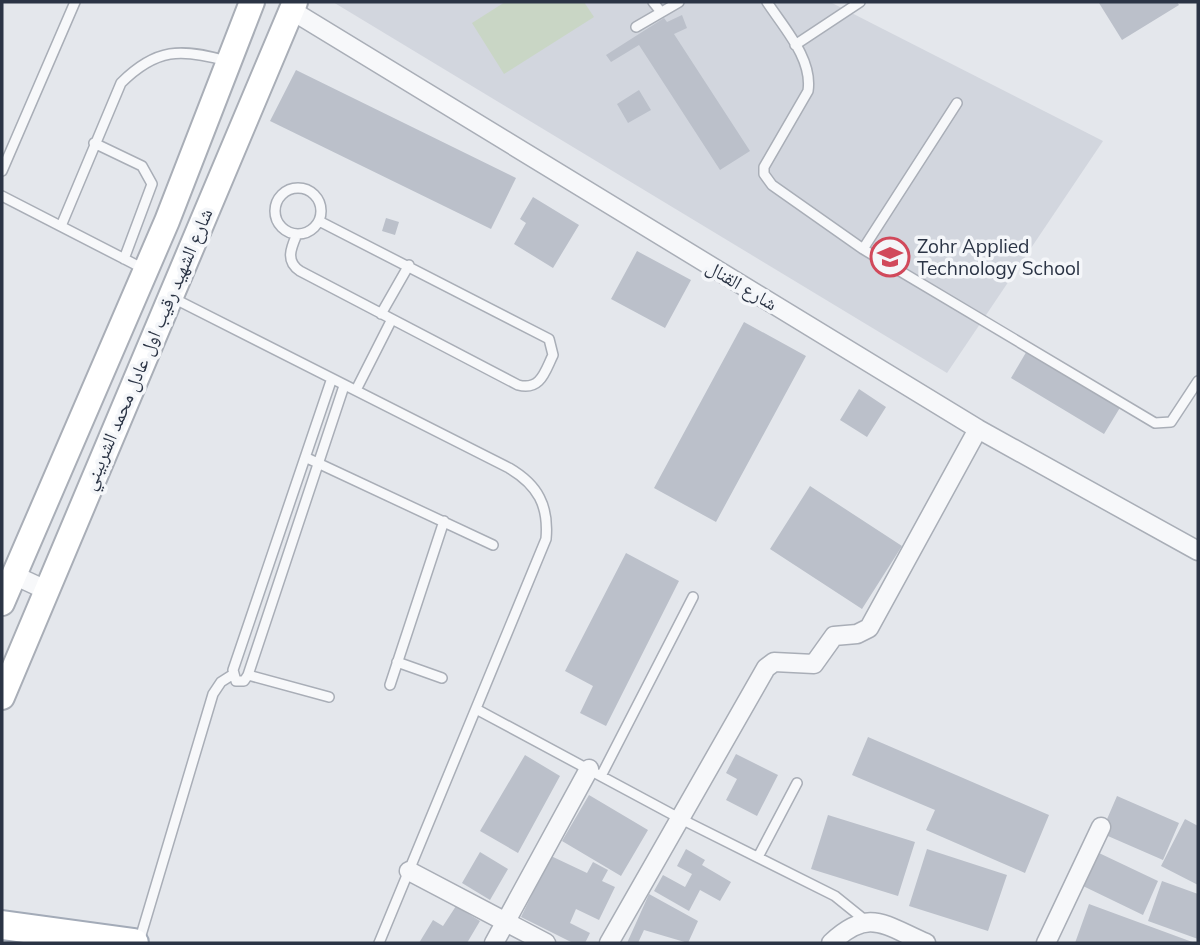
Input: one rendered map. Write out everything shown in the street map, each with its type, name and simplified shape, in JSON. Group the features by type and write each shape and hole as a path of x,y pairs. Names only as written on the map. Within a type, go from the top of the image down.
{"main road":[{"path":"2,925 136,943"}],"street":[{"name":"شارع الشهيد رقيب اول عادل محمد الشربيني","path":"2,603 7,579 134,264 228,61 252,2"},
{"name":"شارع الشهيد رقيب اول عادل محمد الشربيني","path":"2,697 293,6"},
{"name":"شارع القنال","path":"293,6 978,429 1198,551"},
{"path":"609,943 766,668 774,662 814,664 834,636 857,634 869,628 978,429"},
{"path":"7,579 46,590"},
{"path":"494,943 595,772"},
{"path":"1046,943 1101,827"},
{"path":"409,871 546,943"},
{"path":"831,943 853,924 866,921 880,923 926,943"}],"lane":[{"path":"2,171 75,2"},
{"path":"653,2 661,12"},
{"path":"636,27 679,2"},
{"path":"768,2 809,71 808,91 767,160 764,174 772,185 863,249 1155,423 1171,422 1198,382"},
{"path":"795,45 860,2"},
{"path":"61,226 121,83 138,66 159,55 183,51 228,61"},
{"path":"863,249 957,103"},
{"path":"2,196 134,264 152,184 142,166 94,143"},
{"path":"298,187 315,195 321,212 319,220 314,228 297,234 280,227 274,210 281,194 298,187"},
{"path":"297,234 290,255 294,268 524,387 541,380 553,355 549,339 319,220"},
{"path":"381,314 409,265"},
{"path":"169,296 331,381 356,390 524,477 536,489 544,505 548,522 546,539 379,943"},
{"path":"356,390 392,320"},
{"path":"136,943 213,694 221,682 233,675 331,381"},
{"path":"233,675 240,682 248,676 344,386"},
{"path":"307,458 493,545"},
{"path":"390,685 444,521"},
{"path":"595,772 693,597"},
{"path":"397,662 442,678"},
{"path":"248,676 329,697"},
{"path":"476,709 679,818 835,895 866,921"},
{"path":"758,858 797,783"}],"shaded area":[{"name":"Zohr Applied Technology School","path":"333,2 830,2 1103,141 947,373"}],"green space":[{"path":"505,2 584,2 594,17 504,74 472,23"}],"building":[{"path":"1177,2 1179,5 1122,40 1099,3"},
{"path":"682,15 687,28 674,34 750,151 720,170 639,45 611,62 606,55 664,18 667,22"},
{"path":"296,70 516,178 491,229 270,121"},
{"path":"639,90 651,110 628,123 617,104"},
{"path":"533,197 579,225 553,268 514,244 526,223 520,219"},
{"path":"386,218 399,222 395,235 382,231"},
{"path":"637,251 691,280 665,328 611,299"},
{"path":"744,322 806,356 716,522 654,488"},
{"path":"1028,349 1121,406 1104,434 1011,378"},
{"path":"859,389 886,407 867,437 840,420"},
{"path":"810,486 902,546 862,609 770,549"},
{"path":"626,553 679,581 606,726 580,713 593,686 565,671"},
{"path":"868,737 1049,815 1025,873 926,830 935,810 852,775"},
{"path":"736,754 778,775 757,816 726,800 737,779 726,773"},
{"path":"525,755 560,776 518,853 480,831"},
{"path":"589,795 648,830 621,876 562,841"},
{"path":"1117,796 1179,823 1163,860 1101,833"},
{"path":"828,815 915,842 898,896 811,869"},
{"path":"1185,819 1198,826 1198,885 1161,866"},
{"path":"686,849 705,860 702,865 731,882 720,901 700,890 689,911 654,891 663,875 685,887 692,874 677,866"},
{"path":"927,849 1007,875 988,931 909,906"},
{"path":"480,852 508,869 490,900 462,883"},
{"path":"1099,853 1158,881 1143,915 1083,886"},
{"path":"551,856 587,873 593,862 608,870 602,881 615,887 599,920 576,909 570,923 590,933 585,943 573,943 521,917"},
{"path":"1162,881 1198,894 1198,939 1148,921"},
{"path":"649,894 698,921 688,943 644,930 638,943 627,943"},
{"path":"1089,904 1195,943 1075,943"},
{"path":"456,906 480,921 467,943 419,943 433,920 443,926"}],"place":[{"name":"Zohr Applied Technology School","path":"890,257"}]}
